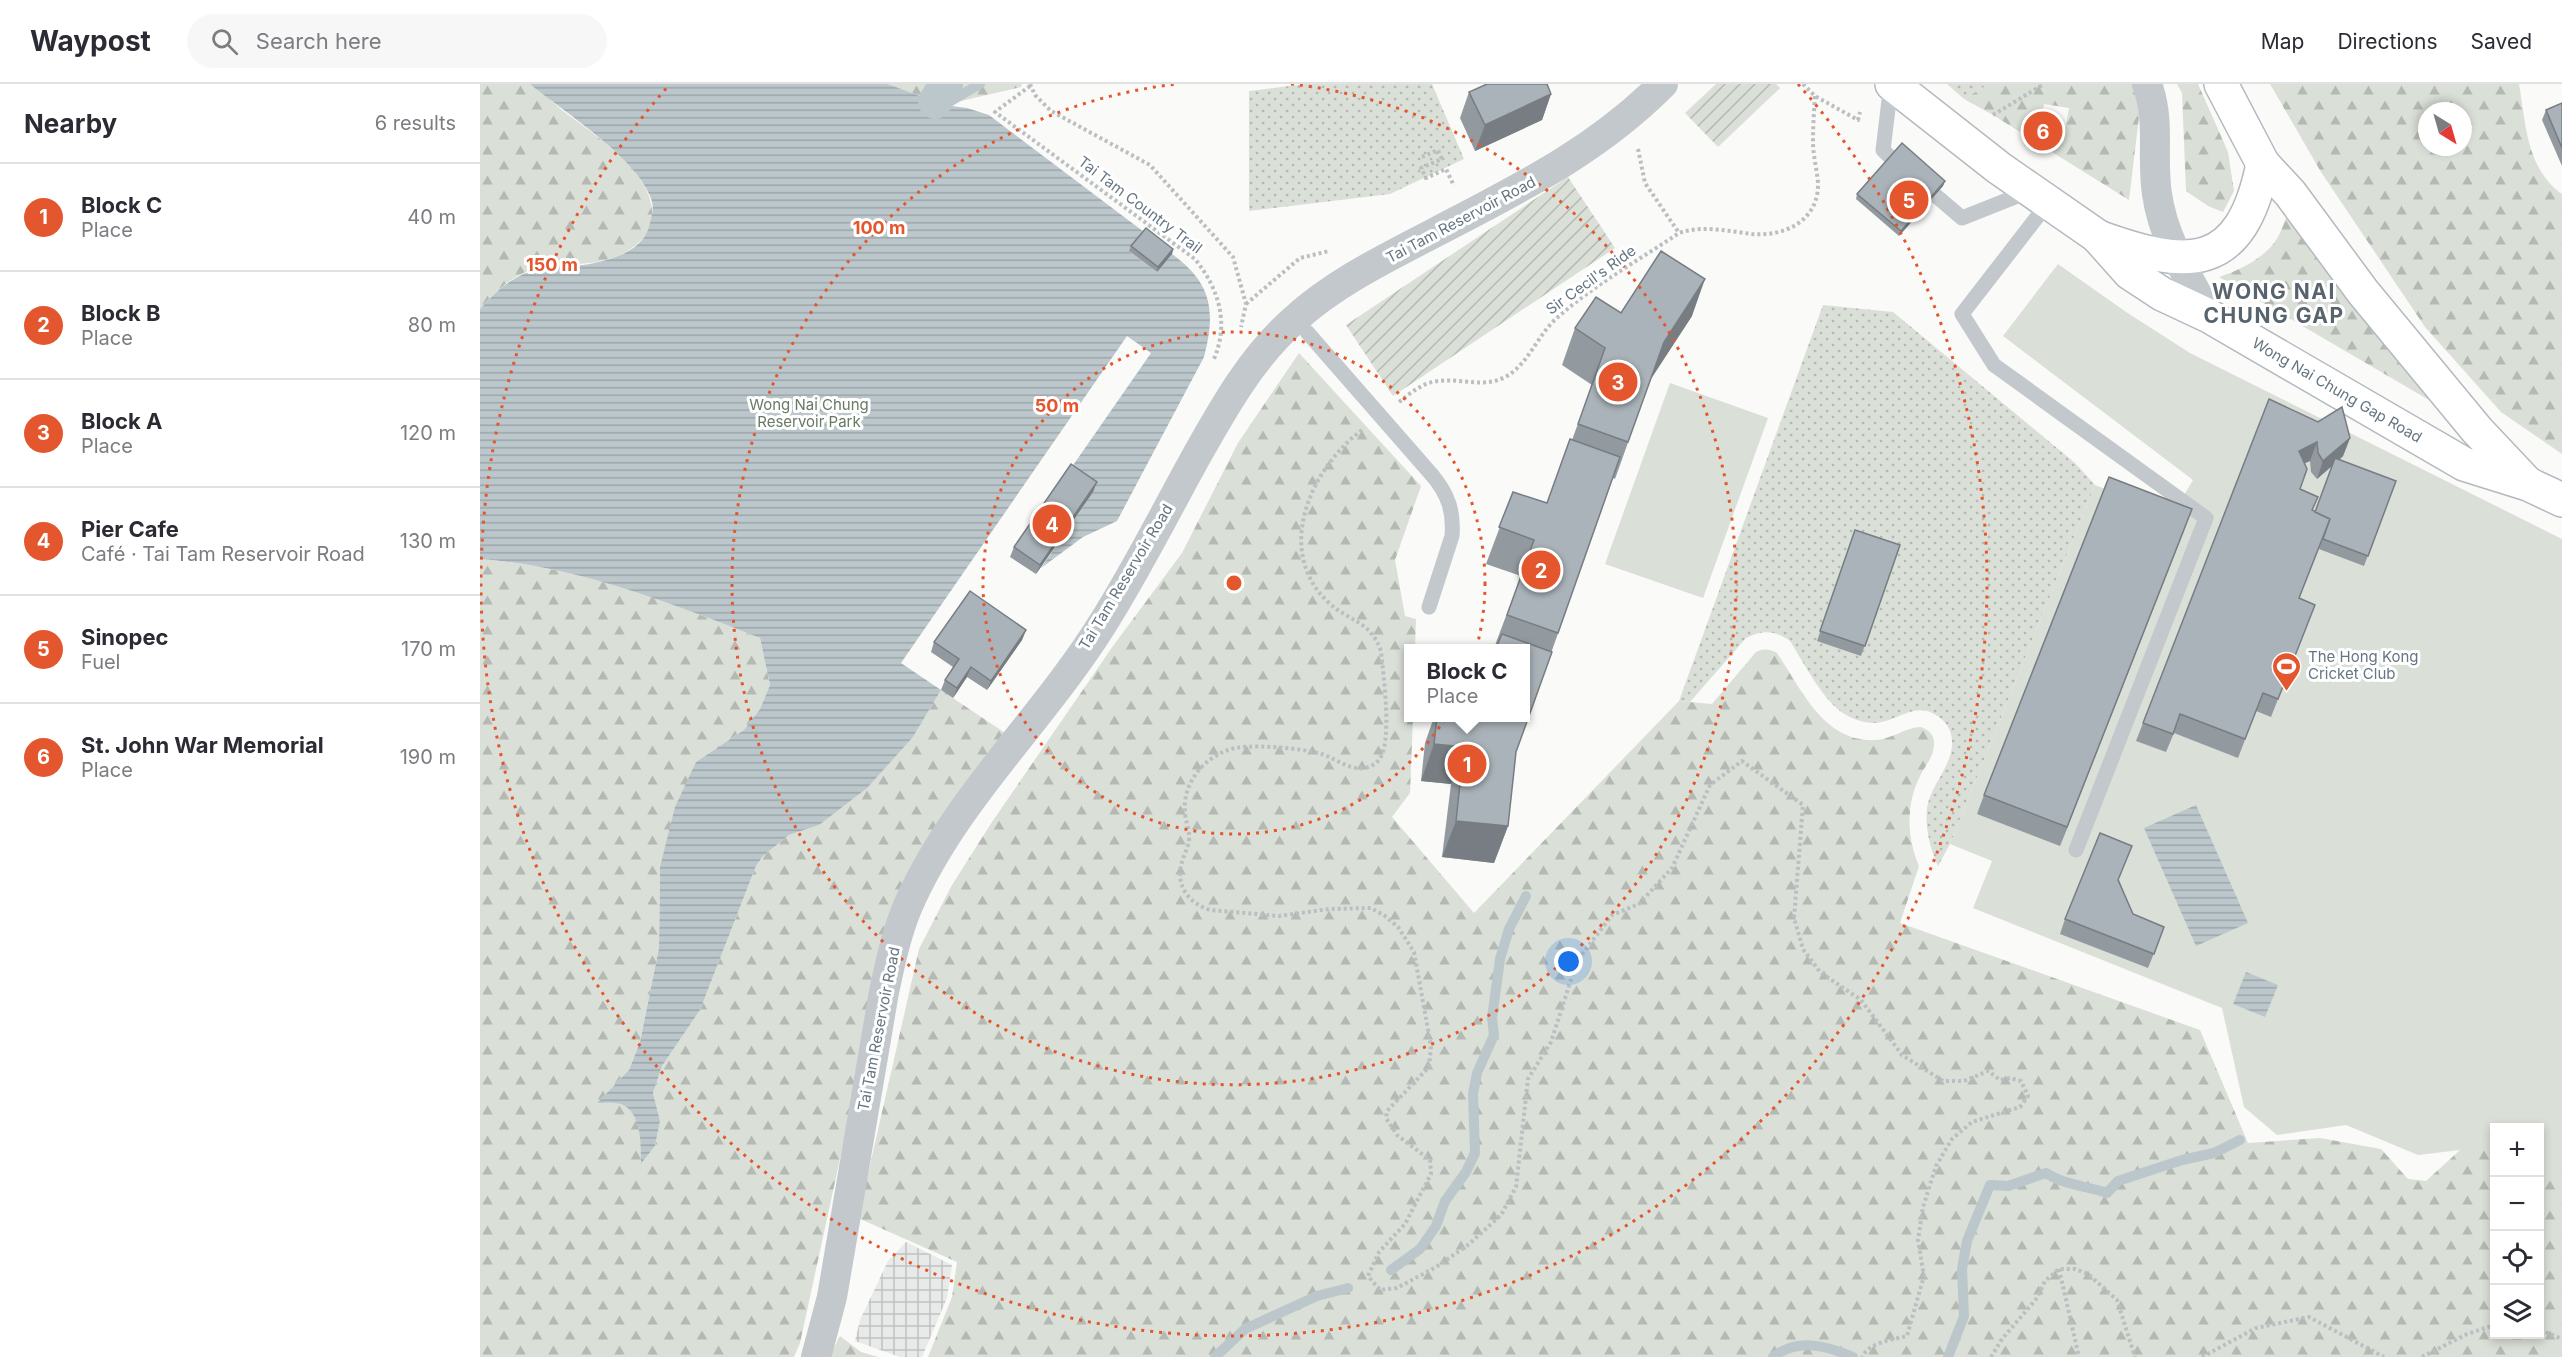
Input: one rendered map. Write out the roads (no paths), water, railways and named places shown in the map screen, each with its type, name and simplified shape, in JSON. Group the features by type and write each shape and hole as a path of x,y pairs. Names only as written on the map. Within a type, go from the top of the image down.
{"main road":[{"name":"Wong Nai Chung Gap Road","path":"1892,84 1969,146 2097,236 2130,273 2162,294 2209,316 2464,464 2528,484 2562,500"},
{"name":"Wong Nai Chung Gap Road","path":"2221,84 2263,165 2290,193 2363,292 2476,430 2528,484"},
{"name":"Wong Nai Chung Gap Road","path":"2097,236 2128,247 2178,257 2210,252 2223,246 2233,237 2252,207 2263,165"}],"street":[{"name":"Tai Tam Reservoir Road","path":"816,1357 832,1297 884,992 895,944 907,909 953,826 1103,622 1233,393 1271,344 1300,326 1347,282 1401,250 1562,165 1631,115 1663,84"},
{"path":"2147,84 2156,117 2157,192 2164,229 2209,316"}],"lane":[{"path":"1892,84 1883,150 1892,158"},
{"path":"1935,195 1962,218 2039,197"},
{"path":"2039,197 1962,314 1994,365 2206,518 2076,849"},
{"path":"1300,326 1432,475 1442,487 1449,501 1453,524 1452,536 1429,607"}],"waterway":[{"path":"935,102 946,84"},
{"path":"944,105 980,84"},
{"path":"1391,1270 1420,1249 1436,1226 1445,1201 1466,1172 1475,1153 1473,1094 1477,1073 1494,1035 1492,1018 1500,959 1509,929 1526,896"},
{"path":"1948,1357 1964,1316 1962,1269 1967,1241 1990,1185 2008,1186 2046,1173 2068,1183 2107,1193 2118,1181 2182,1160 2214,1153 2240,1140"},
{"path":"1215,1357 1245,1329 1317,1296 1348,1288"},
{"path":"1773,1357 1782,1351 1801,1345 1832,1349 1853,1357"}],"place":[{"name":"St. John War Memorial","path":"2043,131"},
{"name":"Sinopec","path":"1909,200"},
{"name":"Block A","path":"1618,382"},
{"name":"Pier Cafe","path":"1052,524"},
{"name":"Block B","path":"1541,570"},
{"name":"The Hong Kong Cricket Club","path":"2287,692"},
{"name":"Block C","path":"1467,764"}],"district":[{"name":"WONG NAI CHUNG GAP","path":"2274,304"}],"park label":[{"name":"Wong Nai Chung Reservoir Park","path":"809,414"}]}
